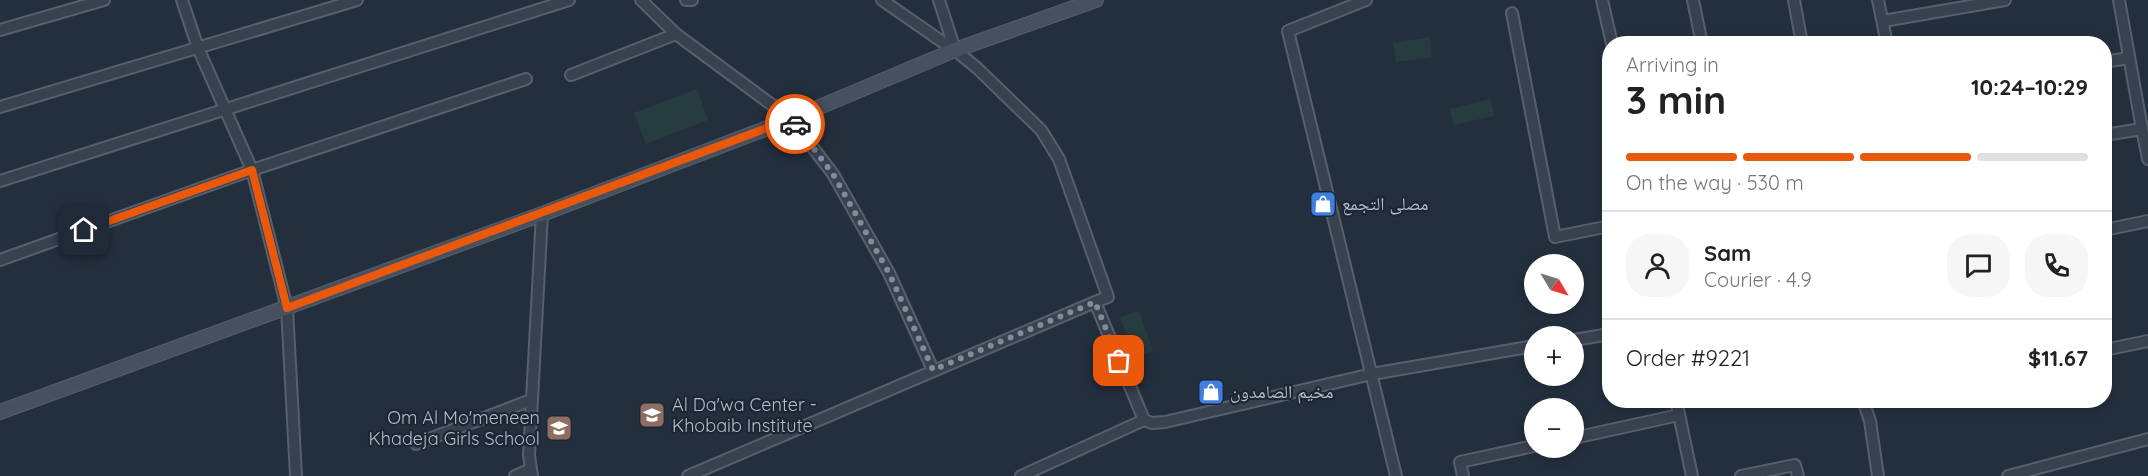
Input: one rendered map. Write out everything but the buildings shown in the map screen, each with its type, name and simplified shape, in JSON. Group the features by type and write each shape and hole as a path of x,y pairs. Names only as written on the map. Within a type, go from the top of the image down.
{"street":[{"path":"0,30 104,0"},
{"path":"182,0 223,110 252,170 287,308 296,476"},
{"path":"0,107 357,0"},
{"path":"0,181 569,0"},
{"path":"641,0 676,34 791,119 833,174 889,273 933,370"},
{"path":"686,0 693,0"},
{"path":"688,476 1108,297 1059,159 1041,130 977,68 882,0"},
{"path":"939,0 954,50"},
{"path":"0,412 542,214 791,119 954,50 1096,0"},
{"path":"1366,0 1288,31 1396,476"},
{"path":"1602,0 1610,36"},
{"path":"1693,0 1700,36"},
{"path":"1794,0 1801,36"},
{"path":"1878,0 1885,36"},
{"path":"1882,21 2005,0"},
{"path":"2119,0 2148,159"},
{"path":"1512,13 1555,237 1602,228"},
{"path":"572,75 676,34"},
{"path":"2112,61 2129,58"},
{"path":"0,260 252,170 526,79"},
{"path":"2112,134 2142,129"},
{"path":"515,476 531,473 531,400 542,214"},
{"path":"2112,228 2148,221"},
{"path":"1095,302 1144,420"},
{"path":"1584,338 1602,335"},
{"path":"2112,348 2148,341"},
{"path":"1021,476 1144,420 1152,423 1165,422 1372,374 1524,348"},
{"path":"416,444 531,400"},
{"path":"1678,408 1692,476"},
{"path":"1866,408 1870,421 1878,476"},
{"path":"1584,436 1679,415"},
{"path":"2008,476 2148,439"},
{"path":"1463,476 1460,462 1524,448"},
{"path":"1741,476 1796,465 1798,476"}],"green space":[{"path":"1430,37 1432,57 1396,62 1393,43"},
{"path":"697,89 708,120 646,144 634,113"},
{"path":"1491,99 1494,116 1453,125 1450,109"},
{"path":"1139,311 1153,351 1134,358 1120,317"}],"way so far":[{"path":"795,124 833,174 889,273 933,370 1095,302 1119,361"}],"place":[{"name":"مصلى التجمع","path":"1323,204"},
{"name":"مخيم الصامدون","path":"1211,392"},
{"name":"Al Da'wa Center - Khobaib Institute","path":"652,415"},
{"name":"Om Al Mo'meneen Khadeja Girls School","path":"559,428"}],"route":[{"path":"84,230 252,170 287,308 791,119 795,124"}]}
